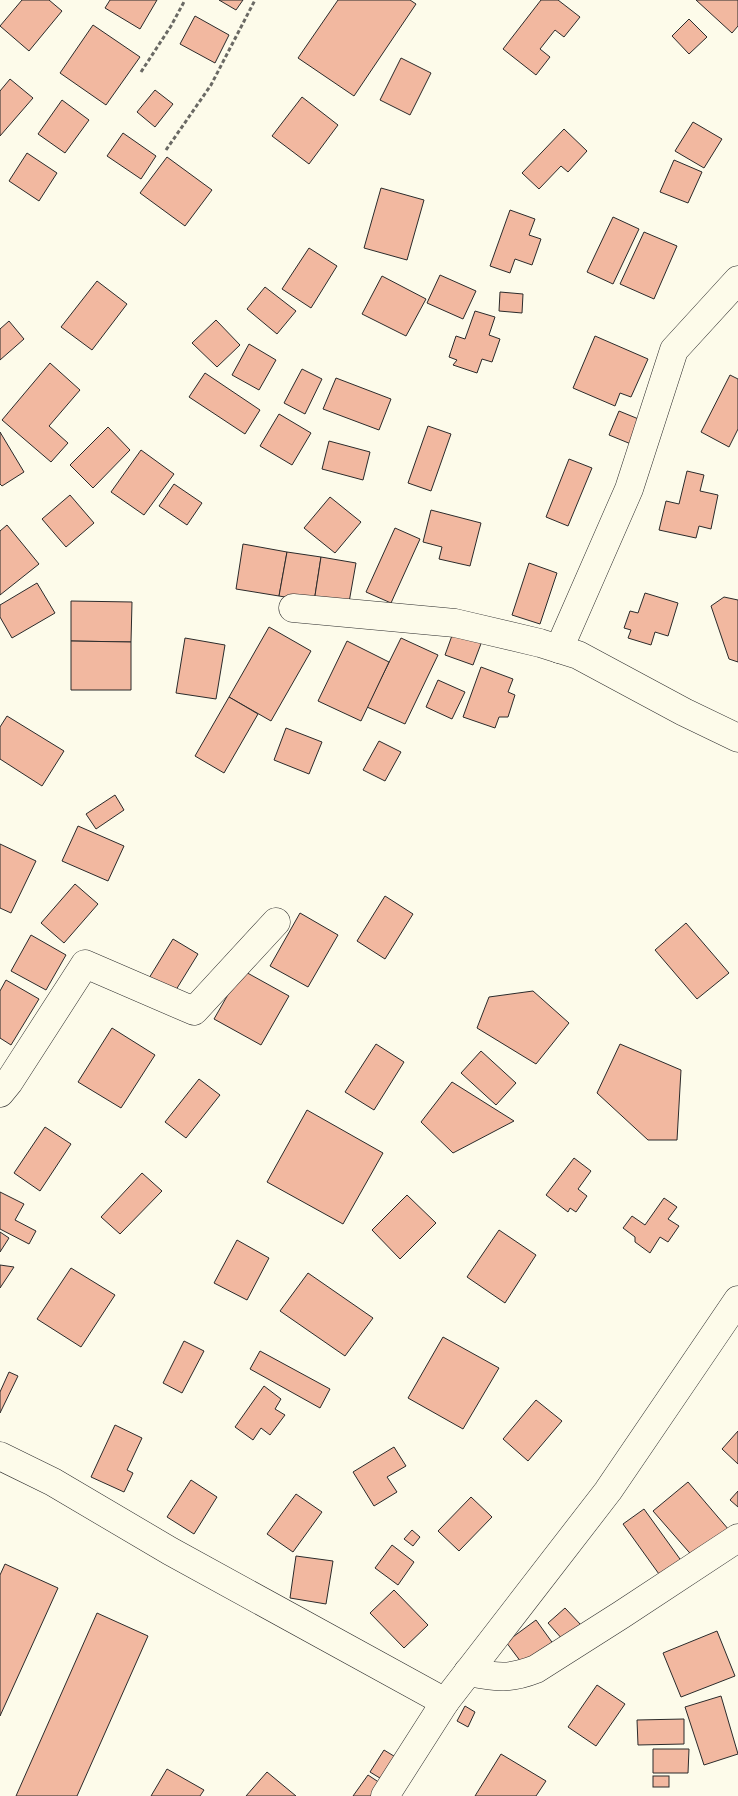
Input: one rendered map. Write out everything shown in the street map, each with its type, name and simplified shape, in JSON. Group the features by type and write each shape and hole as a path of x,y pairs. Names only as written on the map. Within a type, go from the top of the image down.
{"street":[{"path":"560,649 629,488 674,350 738,280"},
{"path":"293,608 455,623 560,649 578,655 684,712 738,738"},
{"path":"0,1093 85,964 194,1011 276,922"},
{"path":"385,1796 445,1702 608,1491 738,1300"},
{"path":"0,1456 53,1482 170,1551 445,1702"},
{"path":"468,1672 503,1678 536,1669 738,1538"}],"path":[{"path":"141,72 172,26 184,0"},
{"path":"166,150 211,85 255,0"}],"building":[{"path":"22,0 49,0 62,11 29,51 0,26"},
{"path":"110,0 157,0 140,29 105,8"},
{"path":"219,0 243,0 236,10"},
{"path":"338,0 410,0 416,4 354,96 298,58"},
{"path":"541,0 558,0 580,17 564,37 555,30 540,49 550,57 536,75 503,49"},
{"path":"696,0 738,0 738,26 732,33"},
{"path":"195,16 229,35 215,63 180,44"},
{"path":"689,19 707,37 689,54 672,36"},
{"path":"93,25 140,57 106,105 60,73"},
{"path":"401,58 431,73 410,115 380,100"},
{"path":"10,79 33,98 0,136 0,91"},
{"path":"155,90 173,104 155,127 137,112"},
{"path":"302,97 338,125 309,164 272,136"},
{"path":"62,100 89,120 65,153 38,134"},
{"path":"693,122 722,139 704,168 675,151"},
{"path":"564,129 587,151 568,172 561,166 539,189 522,173"},
{"path":"123,133 156,156 141,179 107,156"},
{"path":"27,153 57,173 39,201 9,181"},
{"path":"167,157 212,190 185,226 140,193"},
{"path":"674,160 702,172 688,203 660,192"},
{"path":"381,188 424,200 407,260 364,248"},
{"path":"510,210 535,219 529,235 541,239 532,265 515,259 510,273 490,266"},
{"path":"613,217 639,229 613,284 587,272"},
{"path":"644,232 677,246 654,299 620,284"},
{"path":"309,248 337,266 311,308 282,289"},
{"path":"440,275 476,291 463,319 427,303"},
{"path":"382,276 426,299 406,336 362,314"},
{"path":"97,281 127,304 92,350 61,327"},
{"path":"265,287 296,311 277,334 247,309"},
{"path":"500,292 523,294 522,313 499,311"},
{"path":"475,311 495,317 489,335 500,339 492,362 482,359 477,373 453,365 457,360 449,357 456,336 465,339"},
{"path":"216,320 240,345 217,367 192,343"},
{"path":"9,321 24,339 0,360 0,329"},
{"path":"595,336 648,359 631,397 620,393 615,406 573,388"},
{"path":"249,344 276,360 259,390 232,375"},
{"path":"50,363 80,390 49,426 68,443 51,462 2,420"},
{"path":"302,369 322,379 305,414 284,403"},
{"path":"205,373 260,410 245,434 189,397"},
{"path":"730,375 738,379 738,429 729,447 701,432"},
{"path":"336,378 391,399 379,430 323,409"},
{"path":"619,411 641,420 631,444 609,435"},
{"path":"279,414 311,433 292,465 260,446"},
{"path":"428,426 451,434 431,491 408,483"},
{"path":"108,427 130,450 93,488 70,465"},
{"path":"0,432 24,472 2,486 0,484"},
{"path":"329,441 370,452 363,480 322,469"},
{"path":"141,450 174,474 144,515 111,492"},
{"path":"569,459 592,468 568,526 546,517"},
{"path":"687,471 704,475 700,491 718,495 711,529 699,526 696,538 659,530 666,501 679,504"},
{"path":"174,484 202,503 187,525 159,506"},
{"path":"70,495 94,523 66,547 42,519"},
{"path":"330,497 361,522 335,553 304,528"},
{"path":"431,510 481,523 470,566 439,559 442,547 423,542"},
{"path":"7,525 39,564 0,595 0,531"},
{"path":"395,528 420,539 391,603 366,592"},
{"path":"243,544 287,552 279,596 236,589"},
{"path":"287,552 321,557 314,602 279,596"},
{"path":"321,557 356,563 348,608 314,602"},
{"path":"529,563 557,573 540,624 512,615"},
{"path":"37,583 55,613 12,638 0,617 0,605"},
{"path":"645,593 678,603 668,636 655,632 651,645 628,638 631,630 624,628 630,611 638,613"},
{"path":"724,597 738,600 738,662 729,659 711,606"},
{"path":"71,601 132,602 131,642 71,641"},
{"path":"269,627 311,651 271,721 229,697"},
{"path":"454,630 482,641 473,665 445,655"},
{"path":"185,638 225,645 216,699 176,693"},
{"path":"401,638 438,655 405,724 367,707"},
{"path":"71,641 131,642 131,690 71,690"},
{"path":"347,641 389,662 361,721 318,701"},
{"path":"481,667 513,679 508,692 515,695 508,717 499,717 495,728 463,717"},
{"path":"438,680 465,692 452,719 426,707"},
{"path":"229,697 258,714 224,773 195,756"},
{"path":"7,716 64,751 42,786 0,759 0,727"},
{"path":"286,728 322,742 309,774 274,760"},
{"path":"379,741 401,752 385,781 363,770"},
{"path":"115,795 124,810 96,829 86,814"},
{"path":"78,826 124,846 108,881 62,861"},
{"path":"0,844 36,861 11,913 0,908"},
{"path":"75,884 98,904 64,943 41,923"},
{"path":"385,896 413,914 385,959 357,941"},
{"path":"300,913 338,935 308,987 270,966"},
{"path":"686,923 729,973 697,999 655,950"},
{"path":"31,935 66,955 46,990 11,971"},
{"path":"173,939 198,954 171,998 146,983"},
{"path":"242,970 289,996 261,1045 214,1019"},
{"path":"6,980 39,999 11,1045 0,1038 0,991"},
{"path":"533,991 569,1023 536,1064 477,1028 489,997"},
{"path":"112,1028 155,1055 121,1108 78,1082"},
{"path":"376,1044 404,1062 374,1110 345,1092"},
{"path":"620,1044 681,1070 677,1140 648,1140 597,1093"},
{"path":"481,1051 516,1083 496,1105 461,1073"},
{"path":"199,1079 220,1095 186,1138 165,1122"},
{"path":"452,1082 514,1121 453,1153 421,1122"},
{"path":"307,1110 383,1153 343,1224 267,1182"},
{"path":"45,1127 71,1144 40,1191 14,1173"},
{"path":"574,1158 591,1171 578,1189 587,1196 576,1212 570,1208 568,1212 546,1195"},
{"path":"142,1173 162,1191 120,1234 101,1217"},
{"path":"0,1192 24,1204 15,1220 36,1231 29,1244 0,1229"},
{"path":"407,1195 436,1223 400,1259 372,1230"},
{"path":"664,1198 677,1207 668,1219 679,1226 668,1242 660,1237 650,1253 635,1242 635,1237 623,1228 632,1216 645,1225"},
{"path":"499,1230 536,1255 505,1303 467,1277"},
{"path":"0,1232 9,1238 0,1252"},
{"path":"237,1240 269,1258 247,1300 214,1283"},
{"path":"0,1265 14,1267 0,1288"},
{"path":"71,1268 115,1295 81,1347 37,1319"},
{"path":"308,1273 373,1318 345,1356 280,1311"},
{"path":"443,1337 499,1368 463,1429 408,1398"},
{"path":"184,1341 204,1351 182,1393 163,1383"},
{"path":"260,1351 330,1389 320,1408 250,1369"},
{"path":"9,1372 18,1376 0,1413 0,1392"},
{"path":"264,1386 281,1399 275,1409 285,1415 270,1435 261,1428 253,1440 235,1427"},
{"path":"536,1400 562,1421 528,1461 503,1439"},
{"path":"115,1425 142,1438 127,1470 133,1473 124,1492 91,1477"},
{"path":"738,1431 738,1464 722,1449"},
{"path":"394,1447 406,1466 387,1477 397,1492 374,1506 353,1472"},
{"path":"191,1480 217,1497 194,1534 167,1517"},
{"path":"688,1482 729,1530 695,1559 653,1511"},
{"path":"738,1491 738,1507 730,1500"},
{"path":"296,1494 322,1512 293,1552 267,1534"},
{"path":"471,1497 492,1517 459,1551 438,1531"},
{"path":"644,1509 685,1566 664,1581 623,1524"},
{"path":"412,1530 420,1537 413,1546 404,1539"},
{"path":"392,1545 414,1562 398,1585 375,1568"},
{"path":"296,1556 333,1561 326,1604 290,1598"},
{"path":"5,1564 58,1588 0,1716 0,1575"},
{"path":"394,1590 428,1625 404,1648 370,1613"},
{"path":"565,1608 581,1625 564,1641 548,1623"},
{"path":"97,1613 148,1636 77,1796 16,1796"},
{"path":"536,1620 554,1645 524,1666 506,1642"},
{"path":"717,1631 735,1676 681,1697 663,1653"},
{"path":"597,1685 625,1704 596,1746 568,1727"},
{"path":"721,1696 738,1754 704,1765 685,1707"},
{"path":"465,1706 475,1712 468,1727 457,1721"},
{"path":"684,1719 684,1744 638,1745 637,1720"},
{"path":"653,1749 689,1749 688,1773 653,1773"},
{"path":"384,1750 402,1761 388,1783 370,1772"},
{"path":"501,1754 546,1781 536,1796 475,1796"},
{"path":"167,1769 204,1790 200,1796 151,1796"},
{"path":"267,1772 296,1796 246,1796"},
{"path":"368,1775 383,1785 375,1796 353,1796"},
{"path":"653,1776 669,1776 669,1787 653,1787"}]}
